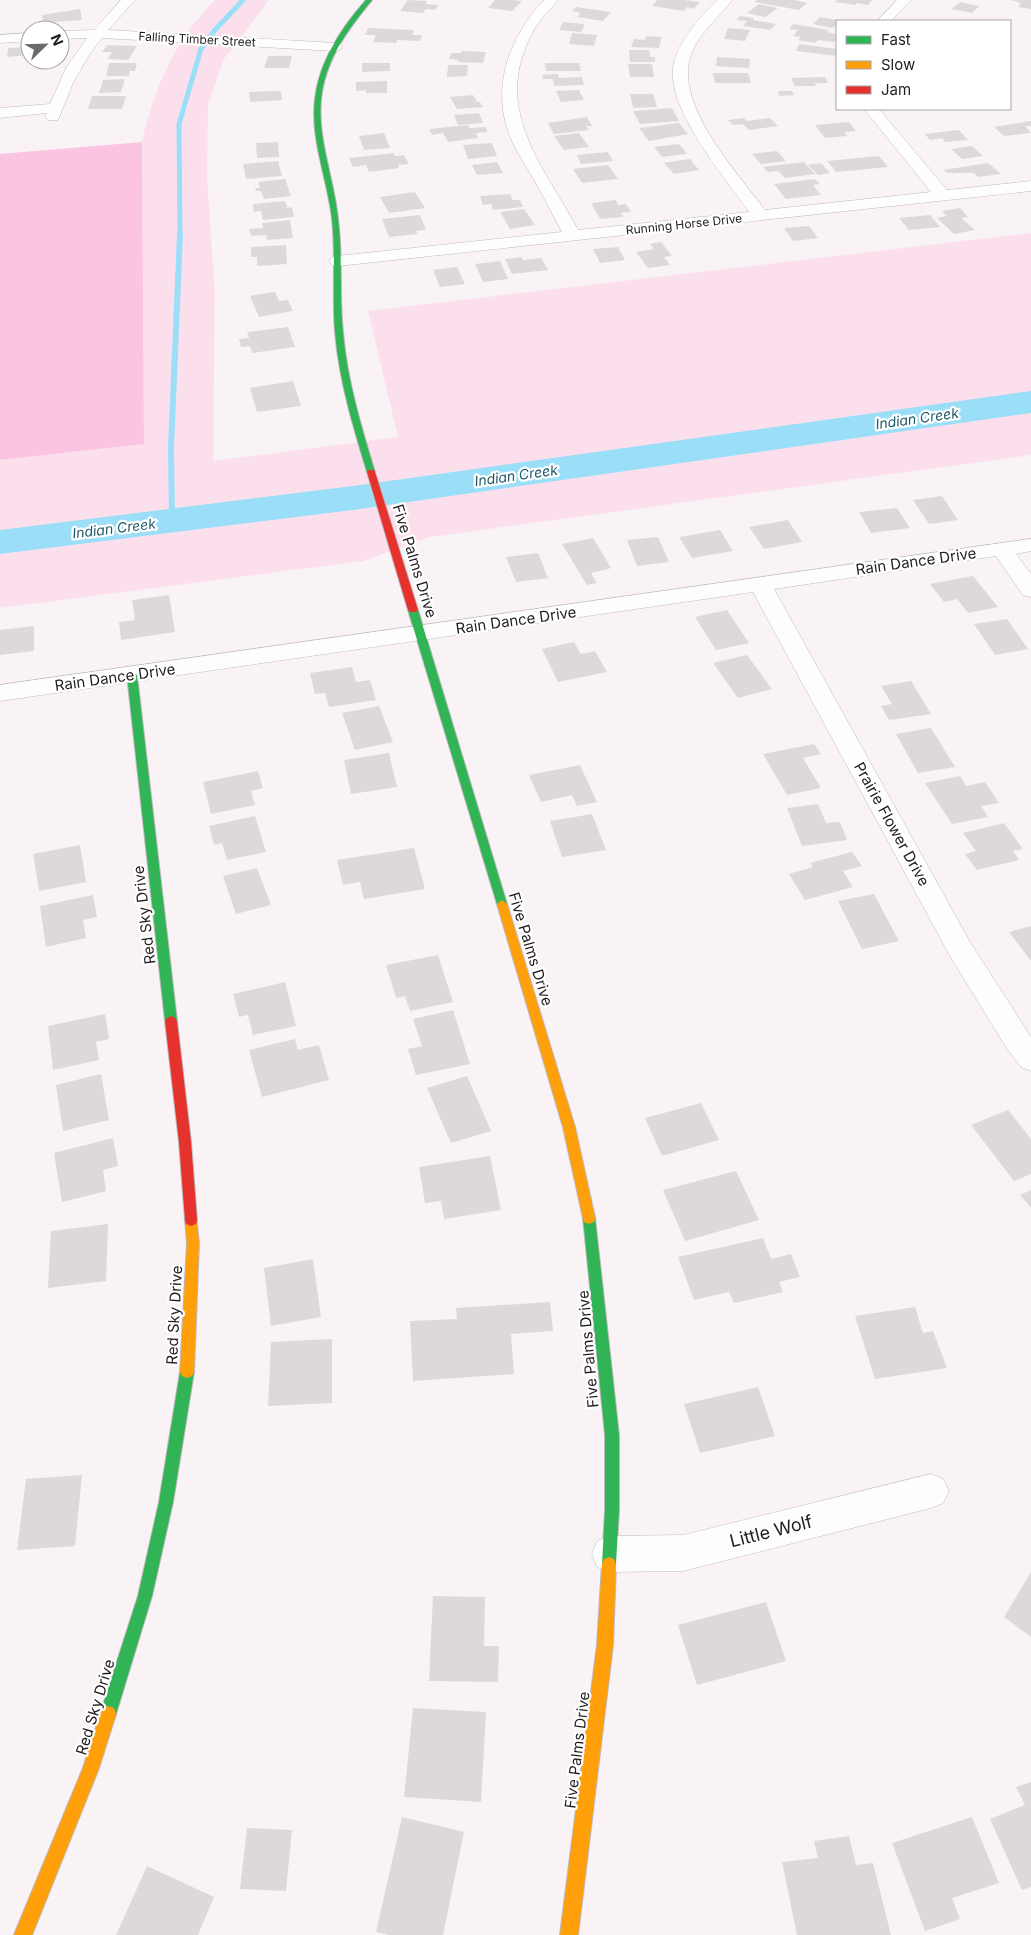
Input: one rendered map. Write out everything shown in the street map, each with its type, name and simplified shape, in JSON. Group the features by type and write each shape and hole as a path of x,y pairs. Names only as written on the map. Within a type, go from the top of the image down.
{"street":[{"path":"0,113 54,112 73,65 97,34 128,0"},
{"name":"Five Palms Drive","path":"369,0 356,14 335,47 321,83 317,107 319,146 332,194 338,261 340,353 365,451 569,1127 592,1230 612,1435 612,1510 605,1645 569,1935"},
{"path":"551,0 525,31 515,56 509,96 516,133 573,237"},
{"path":"726,0 703,22 688,46 680,73 683,90 691,113 704,135 761,216"},
{"path":"885,20 904,0"},
{"name":"Falling Timber Street","path":"70,35 97,34 335,47"},
{"path":"0,39 20,38"},
{"path":"872,110 943,196"},
{"name":"Running Horse Drive","path":"338,261 1031,186"},
{"name":"Rain Dance Drive","path":"0,693 1031,545"},
{"path":"1002,549 1031,590"},
{"name":"Prairie Flower Drive","path":"760,584 960,949 1014,1036 1031,1059"},
{"name":"Red Sky Drive","path":"23,1935 91,1768 145,1596 166,1502 188,1365 193,1243 186,1142 132,675"},
{"name":"Little Wolf","path":"610,1554 683,1552 931,1491"}],"shaded area":[{"path":"215,0 269,0 224,59 208,104 207,177 215,293 213,461 398,437 368,311 1031,233 1031,455 430,537 363,561 0,608 0,460 144,444 142,142 153,103 168,66 189,31"},
{"path":"142,142 144,444 0,460 0,154"}],"building":[{"path":"408,0 427,1 425,4 439,5 435,10 426,9 423,13 400,11"},
{"path":"495,0 522,1 512,11 488,8"},
{"path":"657,0 700,2 694,9 687,7 684,11 652,6"},
{"path":"757,0 795,0 807,3 799,10 755,2"},
{"path":"837,0 872,0 868,5 857,3 855,5 835,2"},
{"path":"1011,0 1031,0 1031,9 1018,7 1021,3"},
{"path":"960,2 979,6 972,13 952,9"},
{"path":"759,4 778,8 765,17 747,13"},
{"path":"576,7 611,12 603,21 577,17 581,13 572,11"},
{"path":"80,9 82,20 43,20 42,15"},
{"path":"740,16 776,24 770,30 743,26 747,21 737,20"},
{"path":"820,17 837,20 836,26 832,28 813,24"},
{"path":"563,22 585,24 581,32 559,30"},
{"path":"793,24 829,30 827,32 836,34 836,39 834,42 818,40 815,43 798,40 801,37 793,36 798,30 789,29"},
{"path":"368,28 414,30 412,35 422,35 420,41 373,42 376,35 365,35"},
{"path":"728,28 750,30 745,41 724,39"},
{"path":"572,33 597,35 594,46 569,44"},
{"path":"646,36 662,37 659,48 631,47 634,39 645,40"},
{"path":"799,44 836,49 836,56 796,51"},
{"path":"107,45 137,46 128,60 108,59 112,52 102,52"},
{"path":"20,47 20,56 7,57 8,48"},
{"path":"629,50 649,50 650,57 655,57 655,62 630,62"},
{"path":"462,51 486,52 483,63 458,62 459,60 449,59 451,53 461,53"},
{"path":"268,56 292,56 289,68 264,68"},
{"path":"717,57 750,59 749,68 716,66"},
{"path":"109,63 137,63 135,71 130,71 129,76 106,76"},
{"path":"362,63 390,63 390,71 362,72"},
{"path":"545,63 579,63 581,71 546,71"},
{"path":"628,64 652,64 654,77 630,77"},
{"path":"448,65 468,65 467,76 447,77"},
{"path":"713,73 748,73 751,83 715,83"},
{"path":"558,74 559,78 582,77 584,85 554,86 553,79 543,79 542,75"},
{"path":"825,77 828,83 815,83 816,86 795,86 791,78"},
{"path":"125,79 121,92 99,93 103,80"},
{"path":"387,81 387,93 366,93 366,90 356,91 356,82"},
{"path":"579,90 584,100 561,102 556,91"},
{"path":"281,91 282,100 250,102 249,92"},
{"path":"778,91 792,91 794,95 779,96"},
{"path":"630,94 653,94 657,107 633,108"},
{"path":"473,95 483,107 457,109 450,97"},
{"path":"92,96 126,96 122,109 88,109"},
{"path":"672,108 679,121 640,124 633,111"},
{"path":"479,113 483,123 458,125 454,115"},
{"path":"587,117 592,126 586,126 589,130 554,134 548,123"},
{"path":"744,118 747,121 770,118 778,126 749,130 743,124 733,125 728,120"},
{"path":"1031,121 1031,126 1025,126 1031,133 1004,136 994,127"},
{"path":"849,122 856,131 844,132 847,136 825,138 815,125"},
{"path":"679,123 688,134 649,141 639,128"},
{"path":"468,125 470,128 485,127 488,132 476,133 478,138 448,142 443,133 432,135 429,129"},
{"path":"959,130 968,140 945,142 942,138 930,140 925,134"},
{"path":"384,133 390,148 364,150 359,136"},
{"path":"579,133 589,147 564,150 554,136"},
{"path":"278,142 279,157 257,158 256,143"},
{"path":"492,143 497,156 468,159 463,145"},
{"path":"679,144 687,154 662,157 654,147"},
{"path":"972,146 983,156 962,159 951,149"},
{"path":"777,151 786,161 761,164 752,154"},
{"path":"608,152 613,161 581,164 577,155"},
{"path":"394,153 395,156 404,155 409,164 398,165 399,168 369,172 366,165 353,167 349,158"},
{"path":"879,156 888,167 836,172 827,161"},
{"path":"690,159 699,170 674,174 664,163"},
{"path":"278,161 282,176 246,179 243,164"},
{"path":"497,162 503,173 477,175 472,165"},
{"path":"804,162 815,174 785,178 778,171 768,172 763,167"},
{"path":"821,163 830,173 818,175 808,165"},
{"path":"988,163 1001,174 978,177 974,173 948,173 943,170"},
{"path":"608,165 618,179 582,183 573,169"},
{"path":"285,179 291,196 264,199 261,191 256,191 255,188 260,188 258,182"},
{"path":"815,179 820,184 813,185 821,195 786,199 774,184"},
{"path":"415,192 425,208 389,213 380,197"},
{"path":"510,194 513,200 520,200 523,207 493,210 491,204 483,205 480,196"},
{"path":"616,200 618,205 626,204 631,212 621,213 623,217 600,219 591,203"},
{"path":"285,201 287,208 292,207 294,217 263,220 261,211 254,212 253,204"},
{"path":"960,208 968,217 961,218 975,230 954,234 937,218 947,216 942,211"},
{"path":"524,209 535,225 510,229 500,212"},
{"path":"420,215 426,230 416,231 418,234 389,237 382,219"},
{"path":"930,215 940,227 909,230 899,218"},
{"path":"290,220 293,238 267,240 266,235 251,236 249,229 263,228 262,223"},
{"path":"809,226 818,238 793,241 784,228"},
{"path":"661,242 672,256 664,257 670,265 648,268 636,252 654,249 650,244"},
{"path":"286,245 287,264 257,266 257,257 251,257 251,247"},
{"path":"618,247 625,260 600,263 593,249"},
{"path":"521,257 523,260 541,258 548,270 512,274 505,259"},
{"path":"500,261 508,279 483,282 475,264"},
{"path":"457,267 465,284 440,287 433,270"},
{"path":"275,292 279,301 288,300 293,311 259,317 250,296"},
{"path":"288,327 295,347 252,353 250,346 241,347 239,339 249,338 247,332"},
{"path":"293,381 301,406 257,412 250,388"},
{"path":"942,496 958,520 929,524 913,500"},
{"path":"897,508 910,528 871,533 859,512"},
{"path":"788,520 802,542 764,549 749,527"},
{"path":"720,530 733,551 692,558 679,537"},
{"path":"658,537 669,562 637,566 627,540"},
{"path":"593,538 611,568 591,573 597,583 587,585 562,544"},
{"path":"538,553 548,578 516,582 506,557"},
{"path":"973,576 998,607 968,613 957,599 944,602 930,584"},
{"path":"169,595 175,632 121,640 119,622 135,620 132,600"},
{"path":"727,610 749,643 716,650 695,617"},
{"path":"1007,619 1028,649 995,655 974,624"},
{"path":"34,626 34,651 0,655 0,630"},
{"path":"574,642 581,654 595,651 607,672 558,682 542,649"},
{"path":"747,655 772,689 738,698 713,663"},
{"path":"352,667 356,682 370,680 376,700 329,707 325,693 315,694 310,673"},
{"path":"911,681 931,714 889,720 881,706 892,704 881,686"},
{"path":"379,706 393,742 355,750 342,713"},
{"path":"931,728 955,767 918,773 896,734"},
{"path":"814,744 821,754 803,758 821,788 787,795 763,754"},
{"path":"389,753 397,787 351,794 344,760"},
{"path":"580,765 597,802 577,806 572,795 541,802 529,775"},
{"path":"258,771 263,788 251,791 255,805 211,814 203,782"},
{"path":"960,776 966,786 985,782 999,803 981,806 988,817 952,824 925,783"},
{"path":"818,804 826,823 840,822 847,840 802,846 787,808"},
{"path":"592,814 606,850 562,857 550,821"},
{"path":"255,816 266,852 227,860 222,843 214,845 209,826"},
{"path":"1004,823 1023,849 1013,851 1019,860 977,870 965,854 976,851 963,833"},
{"path":"80,845 86,882 39,891 33,854"},
{"path":"414,848 425,889 364,899 360,882 343,885 337,860"},
{"path":"852,852 862,866 843,871 853,887 805,900 789,874 813,867 810,863"},
{"path":"257,868 271,905 236,914 223,876"},
{"path":"874,894 899,941 862,949 838,901"},
{"path":"93,895 97,917 83,920 86,938 46,947 40,906"},
{"path":"1031,926 1031,961 1009,932"},
{"path":"438,955 453,1002 410,1011 405,996 396,998 386,965"},
{"path":"285,982 296,1026 253,1035 248,1015 239,1017 233,994"},
{"path":"453,1010 470,1064 416,1075 408,1049 422,1046 413,1019"},
{"path":"105,1014 109,1039 96,1042 99,1060 53,1070 48,1026"},
{"path":"295,1039 298,1050 319,1045 329,1080 262,1097 249,1050"},
{"path":"101,1074 109,1120 63,1131 56,1085"},
{"path":"467,1076 491,1131 451,1143 427,1088"},
{"path":"701,1103 719,1140 662,1156 645,1118"},
{"path":"1008,1110 1031,1139 1031,1174 1014,1181 971,1125"},
{"path":"113,1138 118,1166 103,1170 106,1191 62,1202 54,1153"},
{"path":"490,1156 501,1210 444,1219 441,1201 425,1203 419,1167"},
{"path":"736,1171 759,1220 685,1241 663,1190"},
{"path":"1031,1190 1031,1208 1020,1195"},
{"path":"108,1224 106,1281 48,1288 51,1231"},
{"path":"763,1238 771,1259 791,1254 800,1277 779,1282 783,1292 734,1303 729,1292 694,1300 678,1257"},
{"path":"313,1259 321,1317 271,1326 264,1268"},
{"path":"550,1302 553,1331 511,1334 514,1374 413,1381 410,1321 457,1319 456,1308"},
{"path":"915,1307 923,1333 933,1331 947,1368 875,1379 855,1316"},
{"path":"332,1339 332,1403 268,1406 271,1342"},
{"path":"758,1387 775,1436 700,1453 684,1404"},
{"path":"82,1475 75,1546 17,1550 26,1479"},
{"path":"1031,1572 1031,1637 1004,1617"},
{"path":"433,1596 485,1597 484,1646 499,1646 498,1682 429,1681"},
{"path":"766,1602 786,1661 697,1685 678,1625"},
{"path":"413,1708 486,1712 481,1802 404,1797"},
{"path":"1031,1782 1031,1887 1022,1890 990,1819 1025,1805 1016,1787"},
{"path":"402,1817 464,1832 443,1935 389,1935 376,1932"},
{"path":"972,1817 999,1883 952,1898 960,1919 925,1931 892,1843"},
{"path":"247,1828 292,1830 286,1891 240,1889"},
{"path":"849,1836 856,1865 873,1863 891,1935 797,1935 782,1862 818,1858 814,1841"},
{"path":"147,1866 214,1897 198,1935 116,1935"}],"waterway":[{"path":"180,234 179,124 201,49 214,31 243,0"},
{"path":"172,521 171,447 180,234"},
{"name":"Indian Creek","path":"0,542 353,498 1031,402"}],"traffic: fast":[{"path":"369,0 344,31 326,66 319,92 317,124 335,218 338,318 341,350 351,403 371,472"},
{"path":"413,610 502,904"},
{"path":"132,675 171,1021"},
{"path":"589,1218 612,1435 612,1510 609,1564"},
{"path":"108,1714 145,1596 166,1502 187,1372"}],"traffic: slow":[{"path":"502,904 569,1127 589,1218"},
{"path":"187,1372 193,1243 191,1220"},
{"path":"569,1935 605,1645 609,1564"},
{"path":"23,1935 91,1768 108,1714"}],"traffic: jam":[{"path":"371,472 413,610"},
{"path":"171,1021 185,1142 191,1220"}]}
